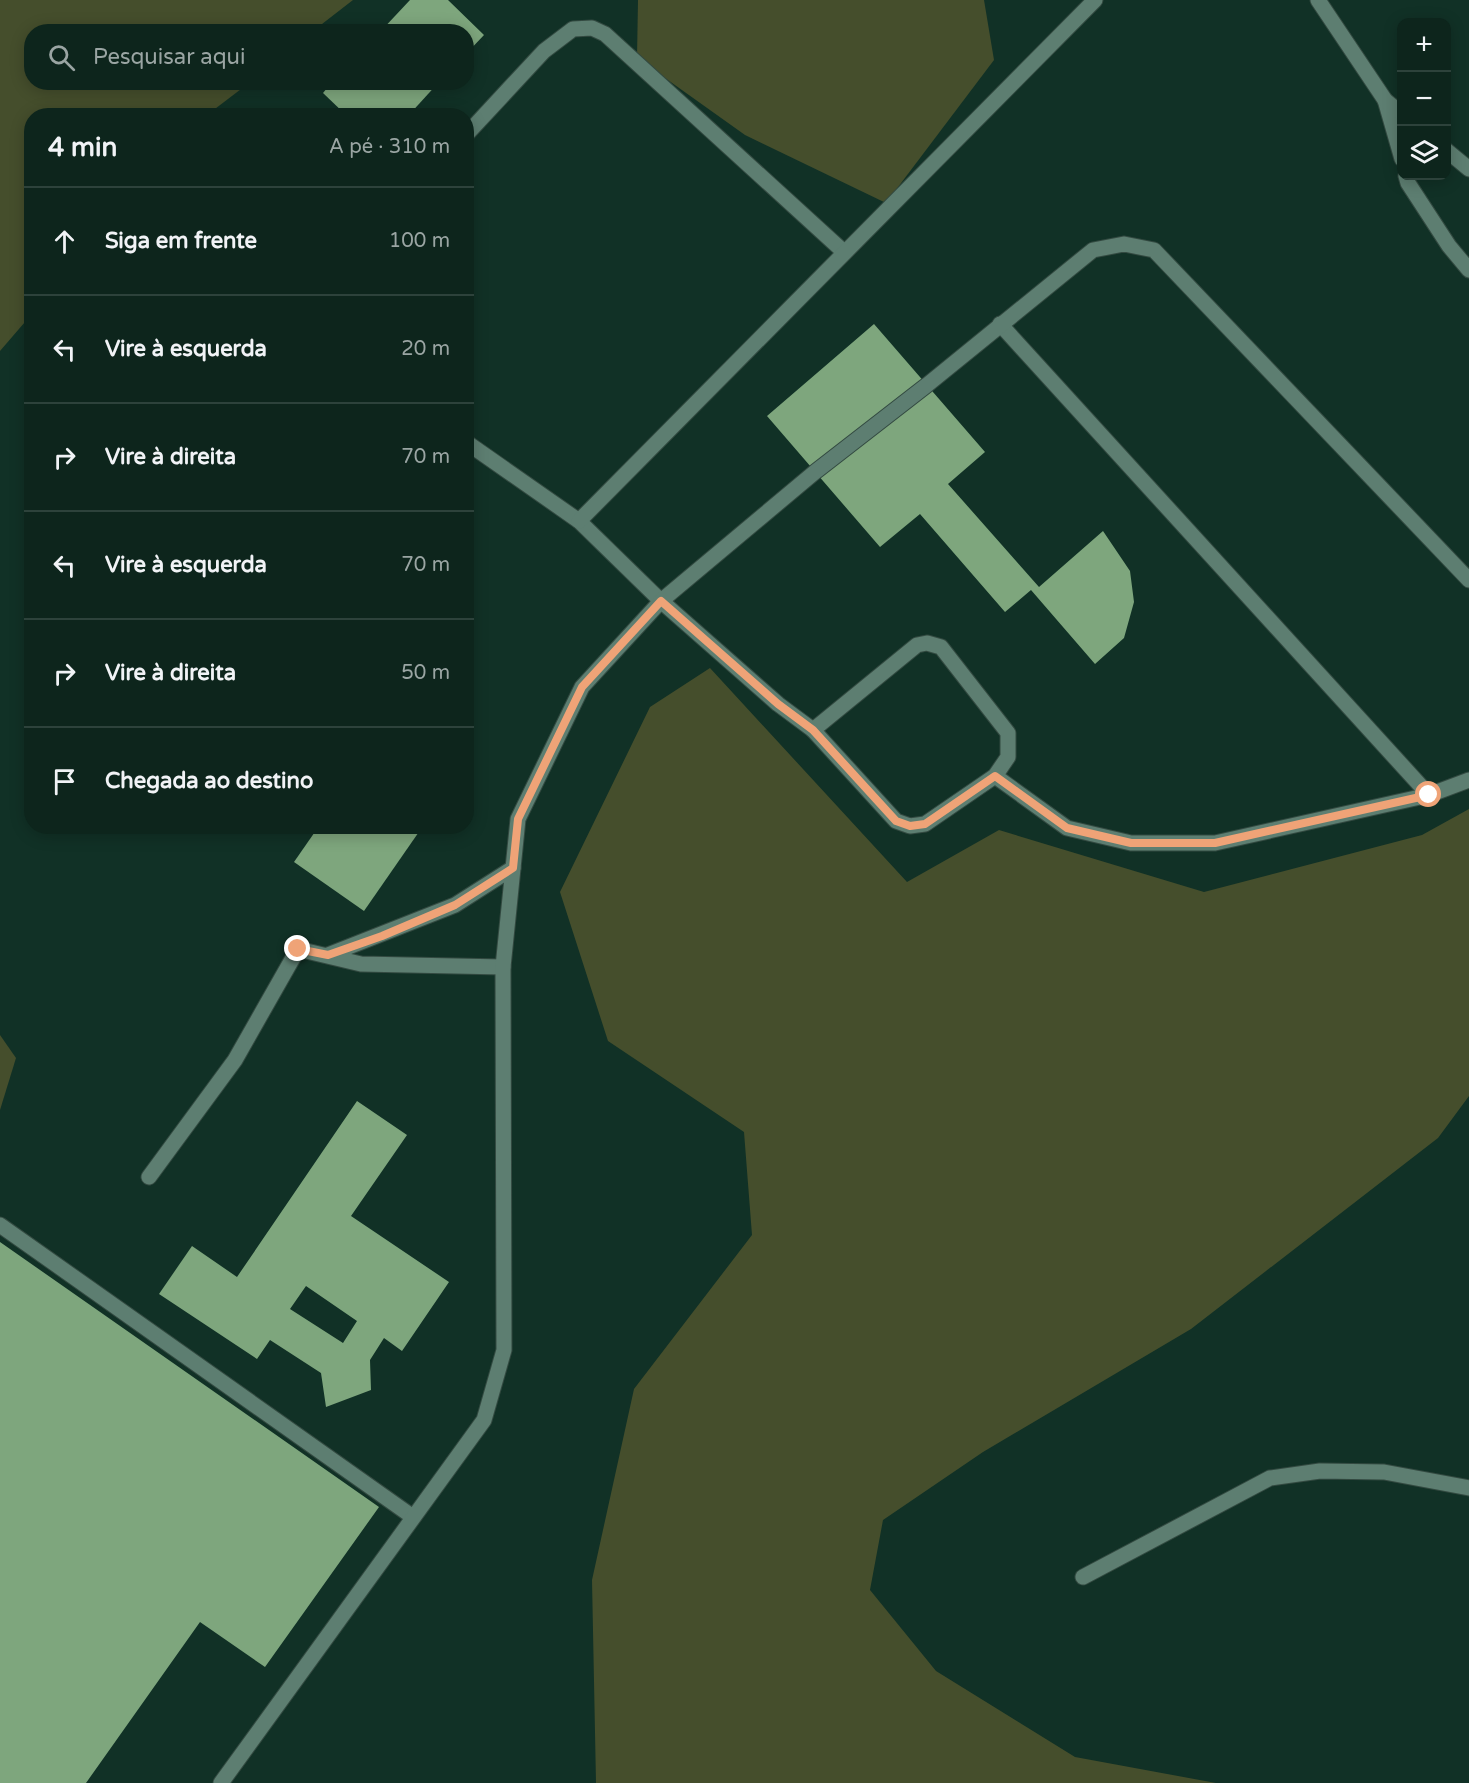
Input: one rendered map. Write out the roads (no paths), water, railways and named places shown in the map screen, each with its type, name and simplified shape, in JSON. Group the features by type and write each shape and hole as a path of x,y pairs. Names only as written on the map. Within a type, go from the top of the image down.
{"street":[{"path":"579,521 1095,0"},
{"path":"1318,0 1385,100 1397,110"},
{"path":"474,126 544,51 573,29 592,28 605,33 844,252"},
{"path":"1385,100 1397,144"},
{"path":"1451,154 1469,169"},
{"path":"1407,180 1449,246 1469,270"},
{"path":"221,1783 484,1420 504,1350 503,967 518,819 582,687 661,601 815,472 927,385 1093,250 1124,244 1154,250 1469,580"},
{"path":"1000,324 1429,795"},
{"path":"474,448 579,521 661,601 778,704 813,730 896,821 910,826 925,824 995,776 1008,757 1008,733 941,647 927,643 916,645 813,730"},
{"path":"995,776 1067,828 1131,843 1215,843 1429,795 1469,780"},
{"path":"328,955 382,936 455,905 513,868"},
{"path":"361,964 382,936"},
{"path":"148,1177 235,1060 298,949 361,964 503,967"},
{"path":"0,1225 413,1517"},
{"path":"1083,1577 1270,1478 1320,1471 1384,1472 1469,1488"}]}
